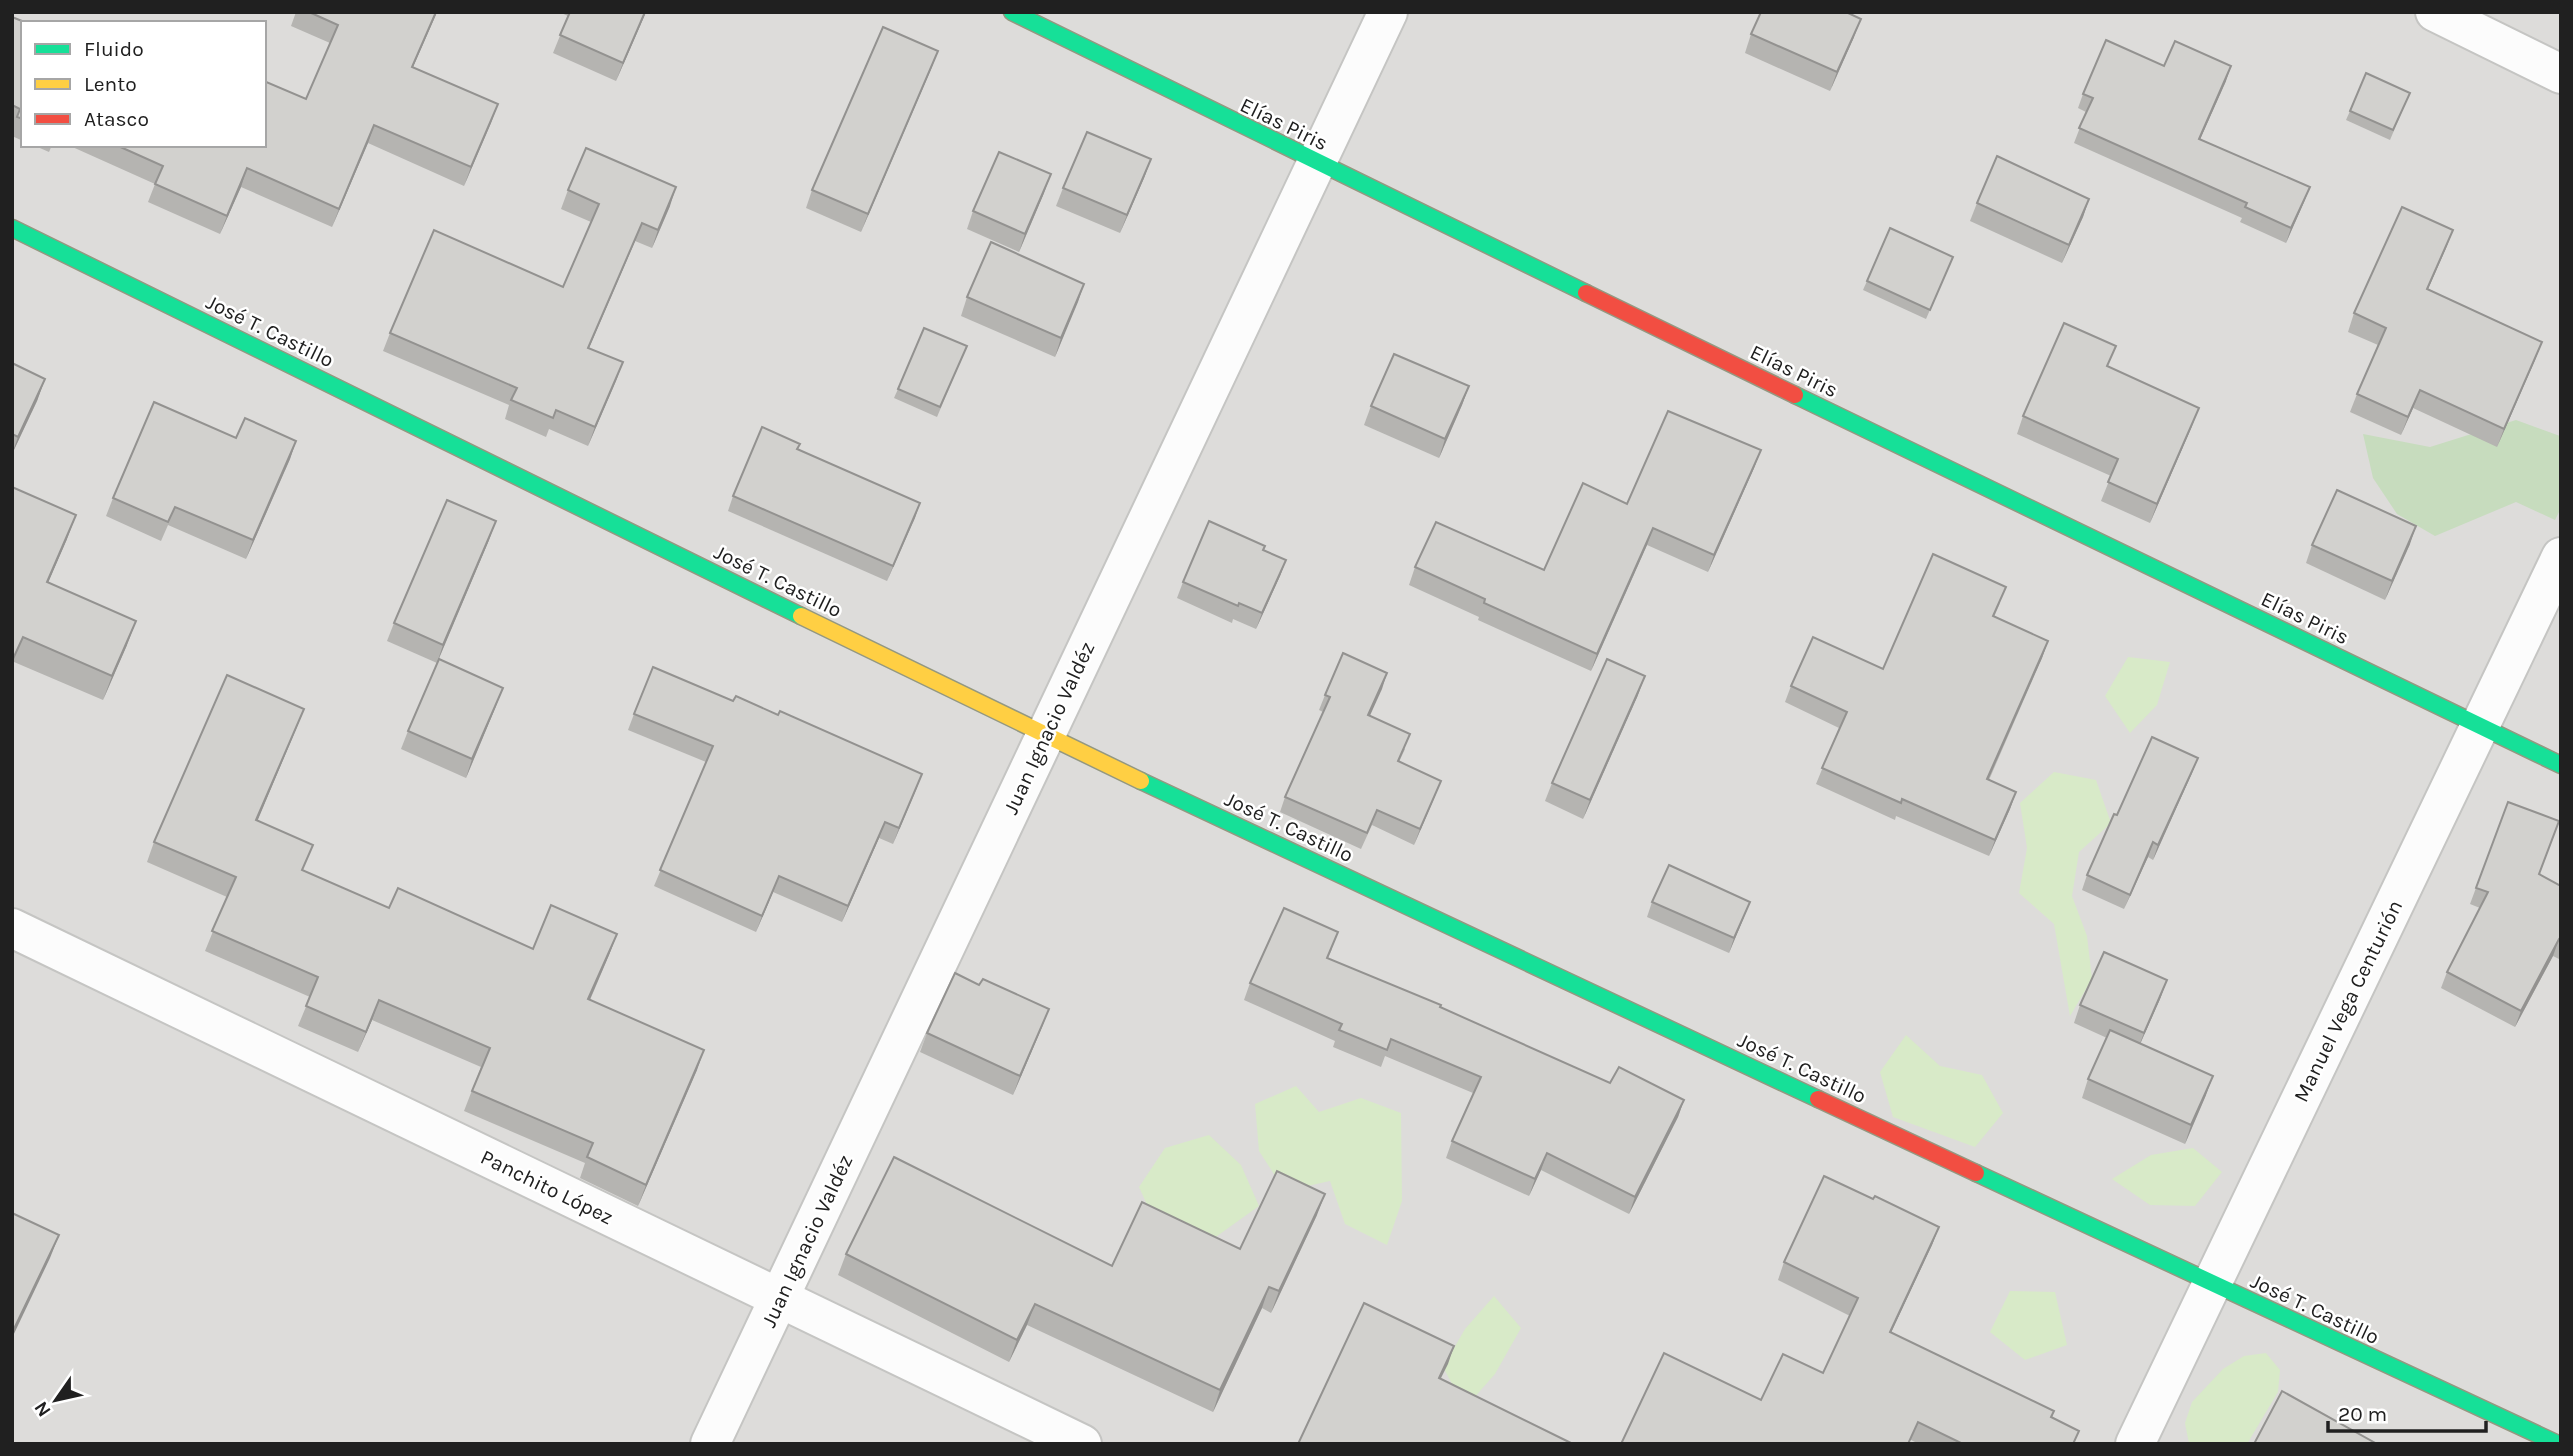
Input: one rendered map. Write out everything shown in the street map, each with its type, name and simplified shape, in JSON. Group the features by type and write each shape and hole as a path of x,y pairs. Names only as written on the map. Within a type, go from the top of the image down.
{"street":[{"name":"Elías Piris","path":"1012,12 1316,163 2561,765"},
{"name":"Juan Ignacio Valdéz","path":"710,1444 1388,12"},
{"path":"2435,12 2561,74"},
{"name":"José T. Castillo","path":"12,228 1045,736 2558,1444"},
{"name":"Manuel Vega Centurión","path":"2135,1444 2561,557"},
{"name":"Panchito López","path":"12,928 1082,1444"}],"shaded area":[{"path":"12,12 2561,12 2561,1444 12,1444"}],"green space":[{"path":"2516,420 2560,436 2561,508 2555,520 2516,502 2435,536 2397,514 2373,478 2363,434 2430,447"},
{"path":"2128,657 2170,662 2157,705 2130,733 2105,696"},
{"path":"2054,772 2096,780 2111,823 2079,852 2072,896 2087,936 2092,979 2070,1016 2054,924 2019,893 2027,848 2020,803"},
{"path":"1906,1035 1940,1066 1982,1075 2003,1113 1975,1147 1893,1117 1880,1072"},
{"path":"1296,1086 1319,1112 1361,1098 1401,1113 1402,1201 1387,1245 1345,1224 1330,1181 1285,1191 1259,1151 1255,1104"},
{"path":"1209,1135 1241,1165 1259,1206 1199,1249 1158,1229 1139,1187 1165,1148"},
{"path":"2193,1148 2222,1172 2195,1206 2150,1205 2112,1179 2151,1155"},
{"path":"2010,1291 2055,1292 2067,1345 2025,1360 1990,1332"},
{"path":"1494,1296 1521,1328 1495,1374 1465,1408 1443,1367 1465,1329"},
{"path":"2266,1353 2280,1370 2278,1392 2247,1444 2189,1444 2185,1423 2192,1402 2223,1369 2244,1356"}],"building":[{"path":"309,12 436,12 412,67 498,104 471,167 374,125 339,209 247,168 227,216 155,184 163,166 120,147 266,147 266,82 306,99 338,25"},
{"path":"570,12 645,12 623,63 560,35"},
{"path":"1761,12 1846,12 1861,19 1837,72 1751,34"},
{"path":"12,17 22,21 21,118 17,117 20,109 12,105"},
{"path":"883,27 938,51 868,214 812,190"},
{"path":"2106,40 2164,66 2175,41 2231,66 2199,139 2310,187 2291,228 2245,207 2247,203 2079,128 2093,98 2083,94"},
{"path":"2366,73 2410,93 2393,130 2350,111"},
{"path":"1087,132 1151,159 1127,215 1063,188"},
{"path":"586,148 676,187 658,230 642,223 588,348 623,362 595,427 556,410 553,418 511,400 517,388 390,333 434,230 563,287 599,204 568,190"},
{"path":"999,152 1051,174 1025,234 973,211"},
{"path":"1997,156 2089,199 2069,245 1977,203"},
{"path":"2402,207 2453,230 2427,289 2542,342 2504,429 2420,390 2408,417 2357,394 2386,328 2354,313"},
{"path":"1890,228 1953,257 1930,310 1867,281"},
{"path":"991,242 1084,284 1061,338 967,297"},
{"path":"2064,323 2116,346 2107,366 2199,408 2157,504 2108,482 2118,459 2023,416"},
{"path":"924,328 967,346 940,407 898,389"},
{"path":"1394,354 1469,386 1445,439 1371,406"},
{"path":"12,363 45,379 18,437 12,434"},
{"path":"154,402 236,438 245,418 296,441 253,540 175,507 168,522 113,498"},
{"path":"1668,411 1761,450 1714,555 1653,528 1597,654 1484,603 1485,599 1415,567 1436,522 1544,570 1583,483 1627,504"},
{"path":"762,427 800,444 797,449 920,503 893,566 733,496"},
{"path":"12,487 76,515 47,582 136,621 112,676 23,637 12,661"},
{"path":"2337,490 2416,526 2392,581 2312,545"},
{"path":"447,500 496,521 443,645 394,623"},
{"path":"1209,521 1265,546 1263,550 1286,560 1262,613 1239,603 1238,606 1183,582"},
{"path":"1933,554 2006,587 1993,616 2048,641 1987,779 2016,792 1995,840 1902,799 1901,803 1822,768 1847,712 1791,686 1813,637 1883,669"},
{"path":"1343,653 1387,673 1368,715 1410,734 1398,761 1441,781 1420,829 1377,810 1367,833 1285,797 1330,697 1325,695"},
{"path":"439,659 503,688 472,759 408,731"},
{"path":"1607,659 1645,676 1590,800 1552,783"},
{"path":"653,667 733,701 736,696 778,715 780,711 922,774 899,828 885,822 848,906 779,876 762,916 660,870 713,746 634,714"},
{"path":"227,675 304,709 256,820 313,845 302,870 389,908 398,888 533,949 551,905 617,934 588,999 704,1050 646,1185 587,1157 593,1143 472,1091 490,1048 379,1000 366,1032 306,1006 318,977 212,931 236,877 154,842"},
{"path":"2152,737 2198,758 2158,845 2153,842 2130,895 2087,875"},
{"path":"2508,802 2559,821 2539,874 2561,886 2561,940 2559,939 2521,1011 2447,972 2488,892 2476,888"},
{"path":"1669,865 1750,902 1734,938 1652,902"},
{"path":"1284,908 1338,932 1327,958 1441,1005 1440,1007 1610,1083 1619,1067 1684,1100 1635,1197 1547,1153 1535,1179 1452,1141 1481,1077 1391,1039 1387,1050 1339,1030 1342,1024 1250,983"},
{"path":"2104,952 2167,980 2144,1033 2080,1005"},
{"path":"955,973 979,985 983,979 1049,1009 1020,1076 927,1033"},
{"path":"2110,1030 2213,1076 2191,1125 2088,1079"},
{"path":"894,1157 1112,1266 1142,1202 1240,1249 1277,1171 1325,1194 1279,1291 1269,1287 1220,1390 1035,1304 1017,1340 846,1254"},
{"path":"1824,1176 1873,1199 1875,1196 1939,1227 1890,1332 2054,1411 2051,1417 2079,1431 2073,1444 1963,1444 1918,1422 1908,1444 1621,1444 1664,1353 1761,1400 1783,1354 1823,1373 1858,1298 1784,1262"},
{"path":"12,1213 59,1235 12,1333"},
{"path":"1364,1303 1454,1346 1439,1378 1573,1444 1298,1444"},
{"path":"2282,1391 2377,1444 2257,1444 2255,1442"}],"traffic: fast":[{"path":"1012,12 1586,293"},
{"path":"12,228 801,616"},
{"path":"1795,395 2561,765"},
{"path":"1141,781 1818,1099"},
{"path":"1976,1173 2558,1444"}],"traffic: slow":[{"path":"801,616 1141,781"}],"traffic: jam":[{"path":"1586,293 1795,395"},
{"path":"1818,1099 1976,1173"}]}
